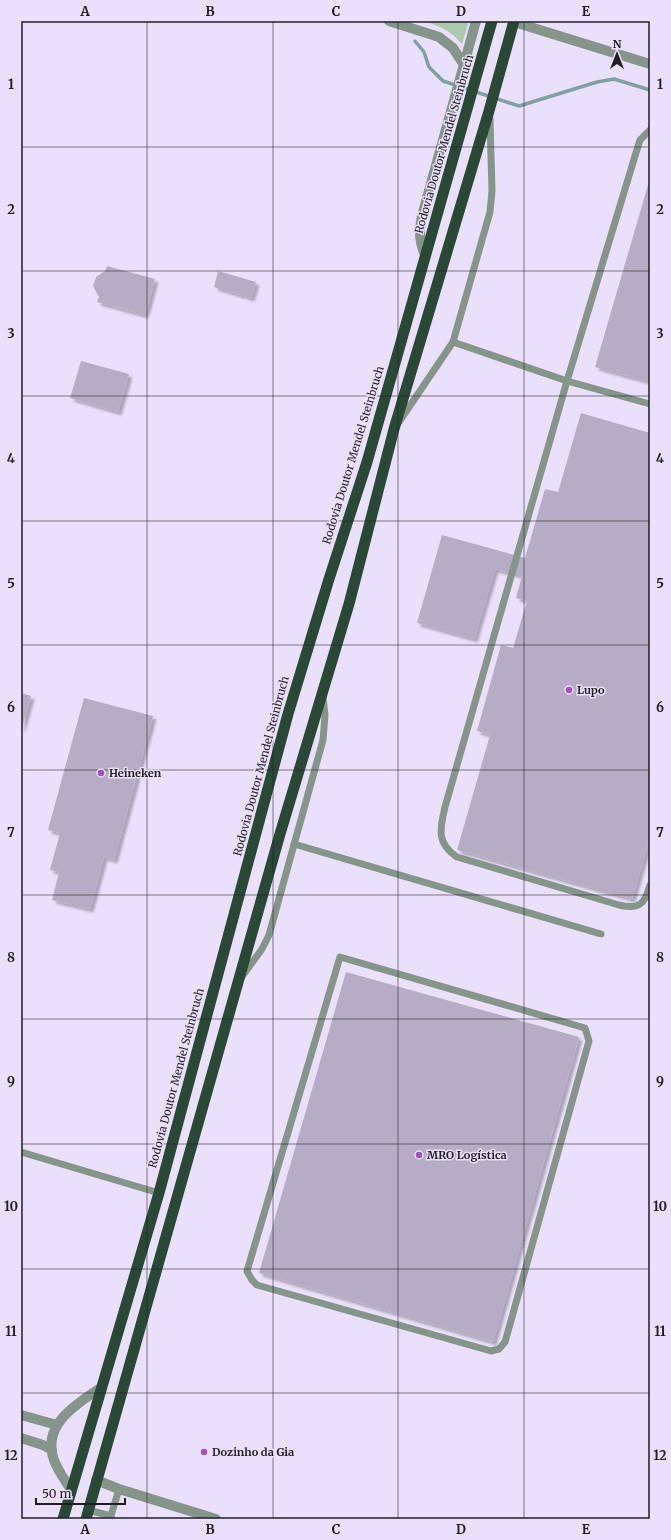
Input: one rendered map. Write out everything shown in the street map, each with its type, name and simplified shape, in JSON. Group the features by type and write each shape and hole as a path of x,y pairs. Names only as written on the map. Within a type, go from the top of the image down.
{"highway":[{"name":"Rodovia Doutor Mendel Steinbruch","path":"62,1519 158,1193 288,714 329,579 367,462 492,21"},
{"path":"87,1514 280,834 349,604 394,429 490,108 514,22"}],"street":[{"path":"390,21 439,37 453,48 462,70"},
{"path":"425,255 420,243 419,229 476,21"},
{"path":"514,22 650,64"},
{"path":"71,1490 54,1459 52,1441 58,1425 67,1412 102,1387"},
{"path":"21,1415 58,1425"},
{"path":"21,1438 43,1445 52,1450"},
{"path":"96,1480 119,1489 216,1519"}],"lane":[{"path":"394,429 453,342 486,232 490,212 492,177 490,108"},
{"path":"650,130 640,140 634,156 567,381 448,800 441,832 443,843 447,850 457,857 619,905 627,907 639,905 647,897 650,885"},
{"path":"453,342 567,381 650,404"},
{"path":"238,983 253,962 269,935 323,740 325,715 323,694"},
{"path":"294,844 601,934"},
{"path":"340,957 584,1028 589,1041 505,1342 499,1349 491,1351 257,1285 252,1280 248,1271 340,957"},
{"path":"21,1152 158,1193"},
{"path":"87,1514 110,1517 119,1489"}],"green space":[{"path":"422,21 469,21 462,44 444,29"}],"building":[{"path":"650,178 650,382 595,367"},
{"path":"107,266 155,279 145,315 97,302 99,297 93,286 96,277 105,271"},
{"path":"218,271 256,282 251,298 214,287"},
{"path":"81,361 129,374 118,412 70,398"},
{"name":"Lupo","path":"581,413 650,433 650,837 632,899 457,850 490,735 477,731 501,645 513,648 527,601 516,598 522,576 495,569 474,639 417,623 442,535 525,558 545,489 558,492"},
{"path":"21,693 31,696 21,731"},
{"name":"Heineken","path":"84,698 153,716 114,860 104,857 90,909 52,900 59,872 50,870 60,833 48,830"},
{"name":"MRO Logística","path":"346,972 579,1037 493,1342 259,1273"}],"waterway":[{"path":"415,41 424,52 429,67 443,81 519,106 597,82 614,79 650,90"}],"place":[{"name":"Lupo","path":"569,690"},
{"name":"Heineken","path":"101,773"},
{"name":"MRO Logística","path":"419,1155"},
{"name":"Dozinho da Gia","path":"204,1452"}]}
